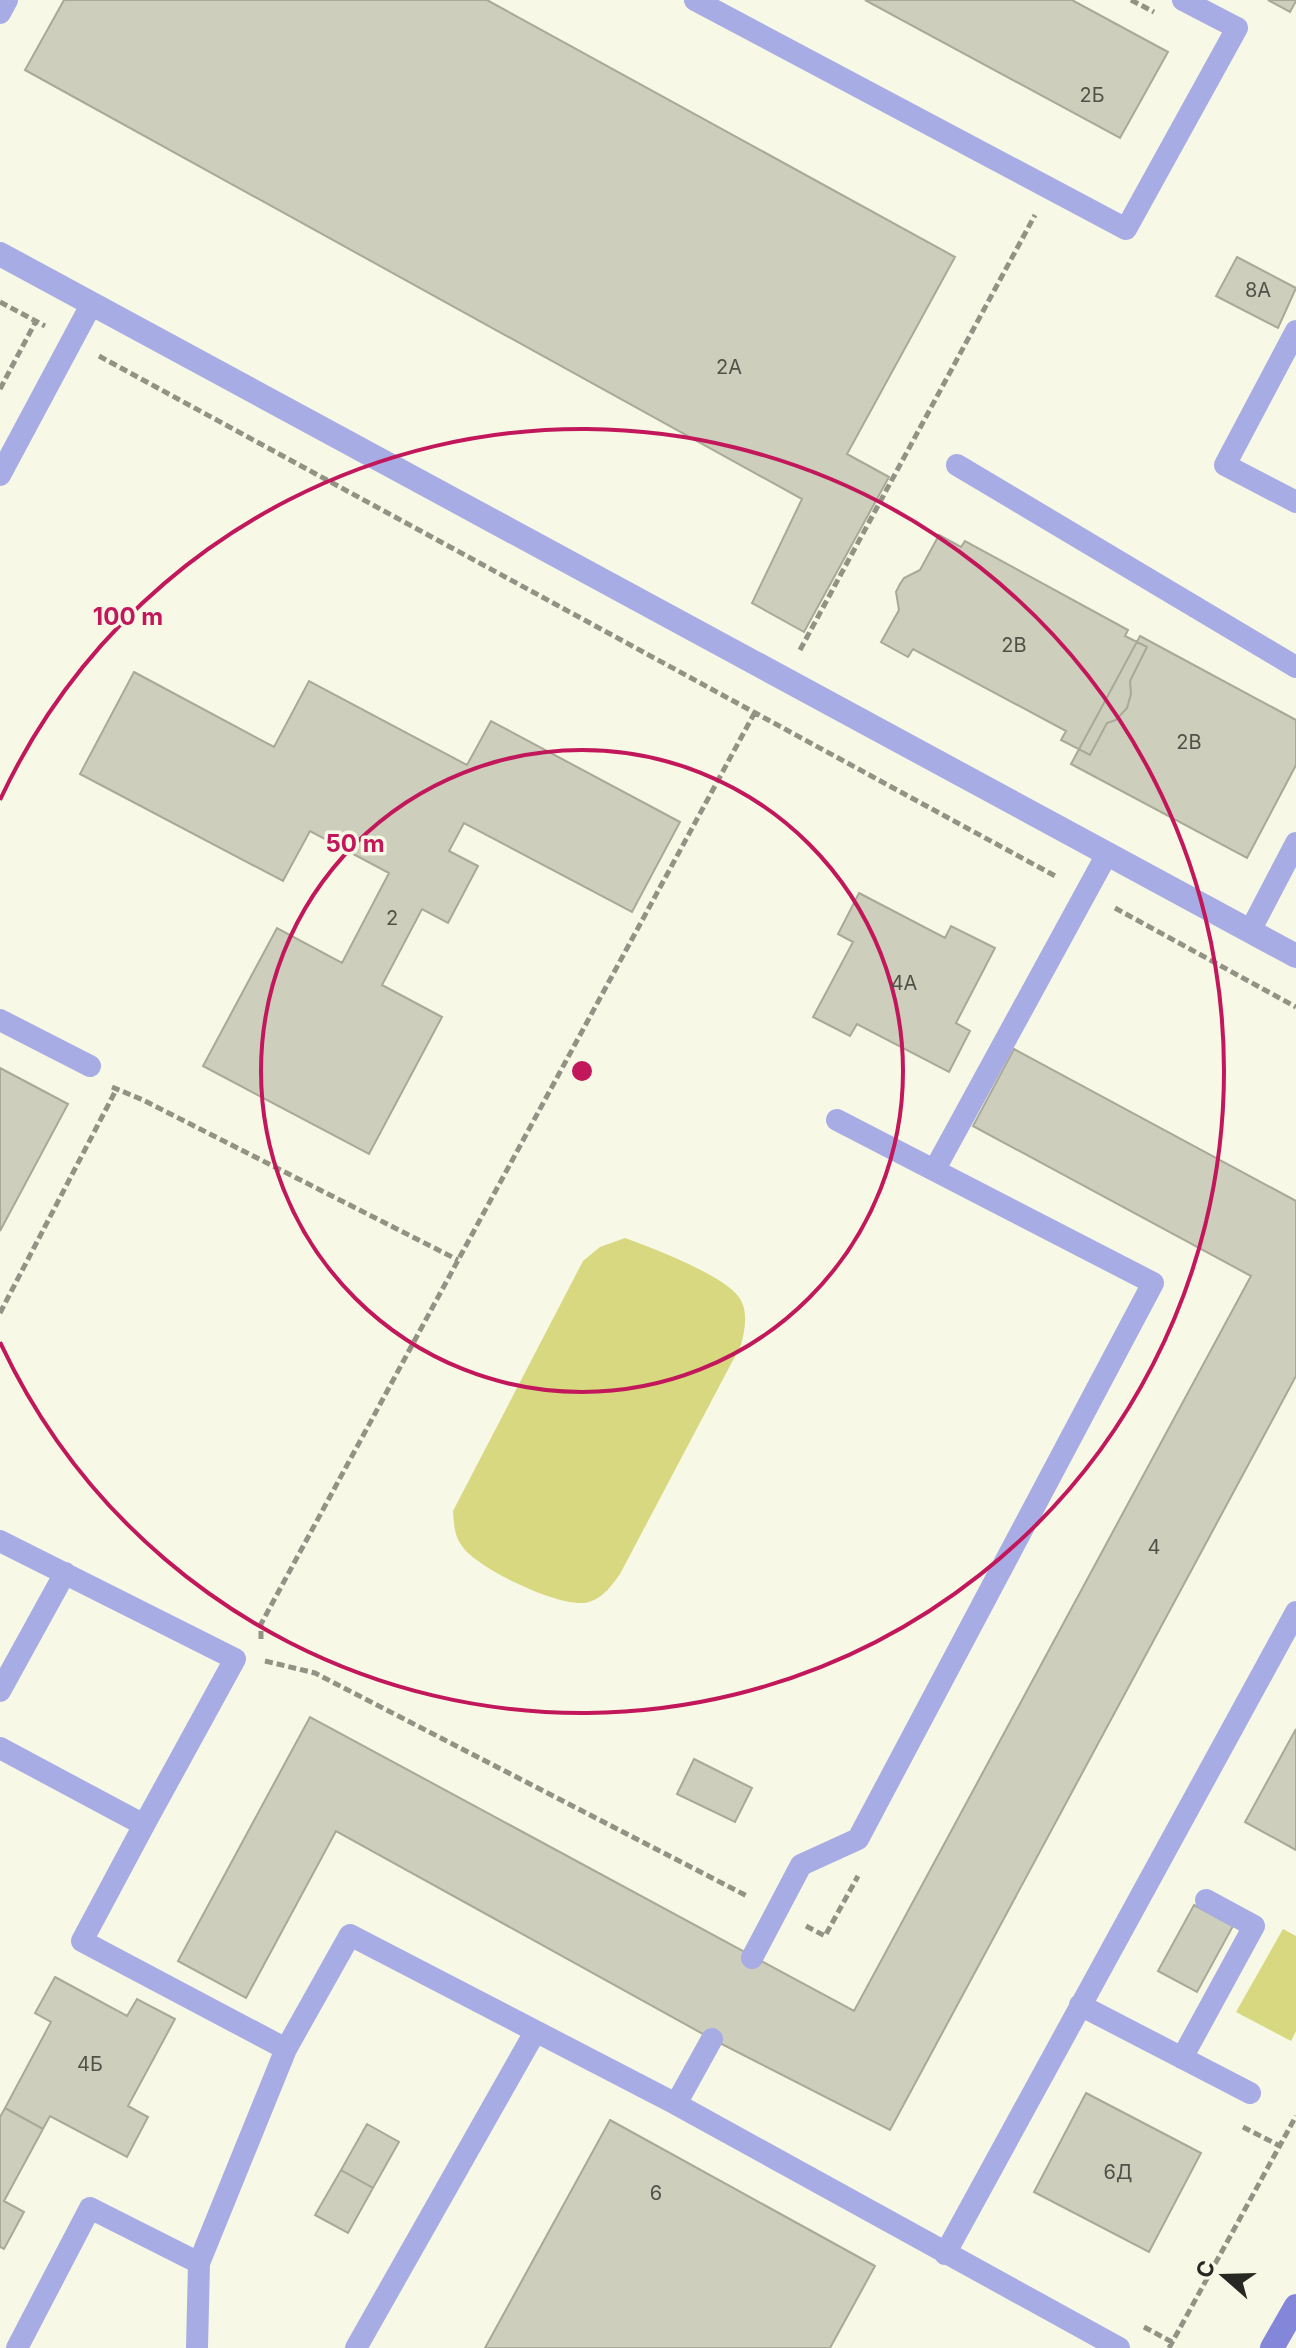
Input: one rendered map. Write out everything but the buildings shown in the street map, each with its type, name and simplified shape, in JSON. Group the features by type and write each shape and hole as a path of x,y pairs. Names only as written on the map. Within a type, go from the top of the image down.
{"main road":[{"path":"1272,2348 1296,2306"}],"street":[{"path":"0,254 1296,956"}],"lane":[{"path":"0,13 7,0"},
{"path":"695,0 1126,229 1237,28 1183,0"},
{"path":"0,475 91,305"},
{"path":"1296,331 1225,465 1296,502"},
{"path":"957,465 1296,667"},
{"path":"1250,931 1296,843"},
{"path":"935,1169 1107,854"},
{"path":"0,1020 97,1074"},
{"path":"752,1958 801,1865 858,1839 1153,1283 837,1120"},
{"path":"0,1541 235,1659 82,1941 286,2049"},
{"path":"0,1691 65,1573"},
{"path":"945,2254 1296,1612"},
{"path":"0,1748 144,1825"},
{"path":"1182,2058 1254,1926 1206,1900"},
{"path":"197,2348 199,2263 286,2049 350,1935 676,2104 1119,2348"},
{"path":"1080,2005 1250,2093"},
{"path":"356,2348 535,2032"},
{"path":"676,2104 712,2039"},
{"path":"17,2348 90,2208 199,2263"}],"path":[{"path":"1131,0 1159,15"},
{"path":"763,717 1049,189"},
{"path":"0,302 1296,1007"},
{"path":"0,389 36,321"},
{"path":"260,1648 261,1624 755,712"},
{"path":"97,1074 116,1089 458,1260"},
{"path":"0,1313 116,1089"},
{"path":"259,1660 315,1673 825,1936 863,1867"},
{"path":"1169,2348 1296,2116"},
{"path":"1238,2124 1280,2146"}],"shaded area":[{"path":"625,1238 685,1262 717,1279 741,1301 745,1326 741,1345 620,1574 599,1597 577,1603 541,1594 501,1575 470,1555 457,1538 453,1511 583,1261 600,1247"},
{"path":"1283,1929 1296,1936 1296,2031 1291,2041 1236,2012"}]}
